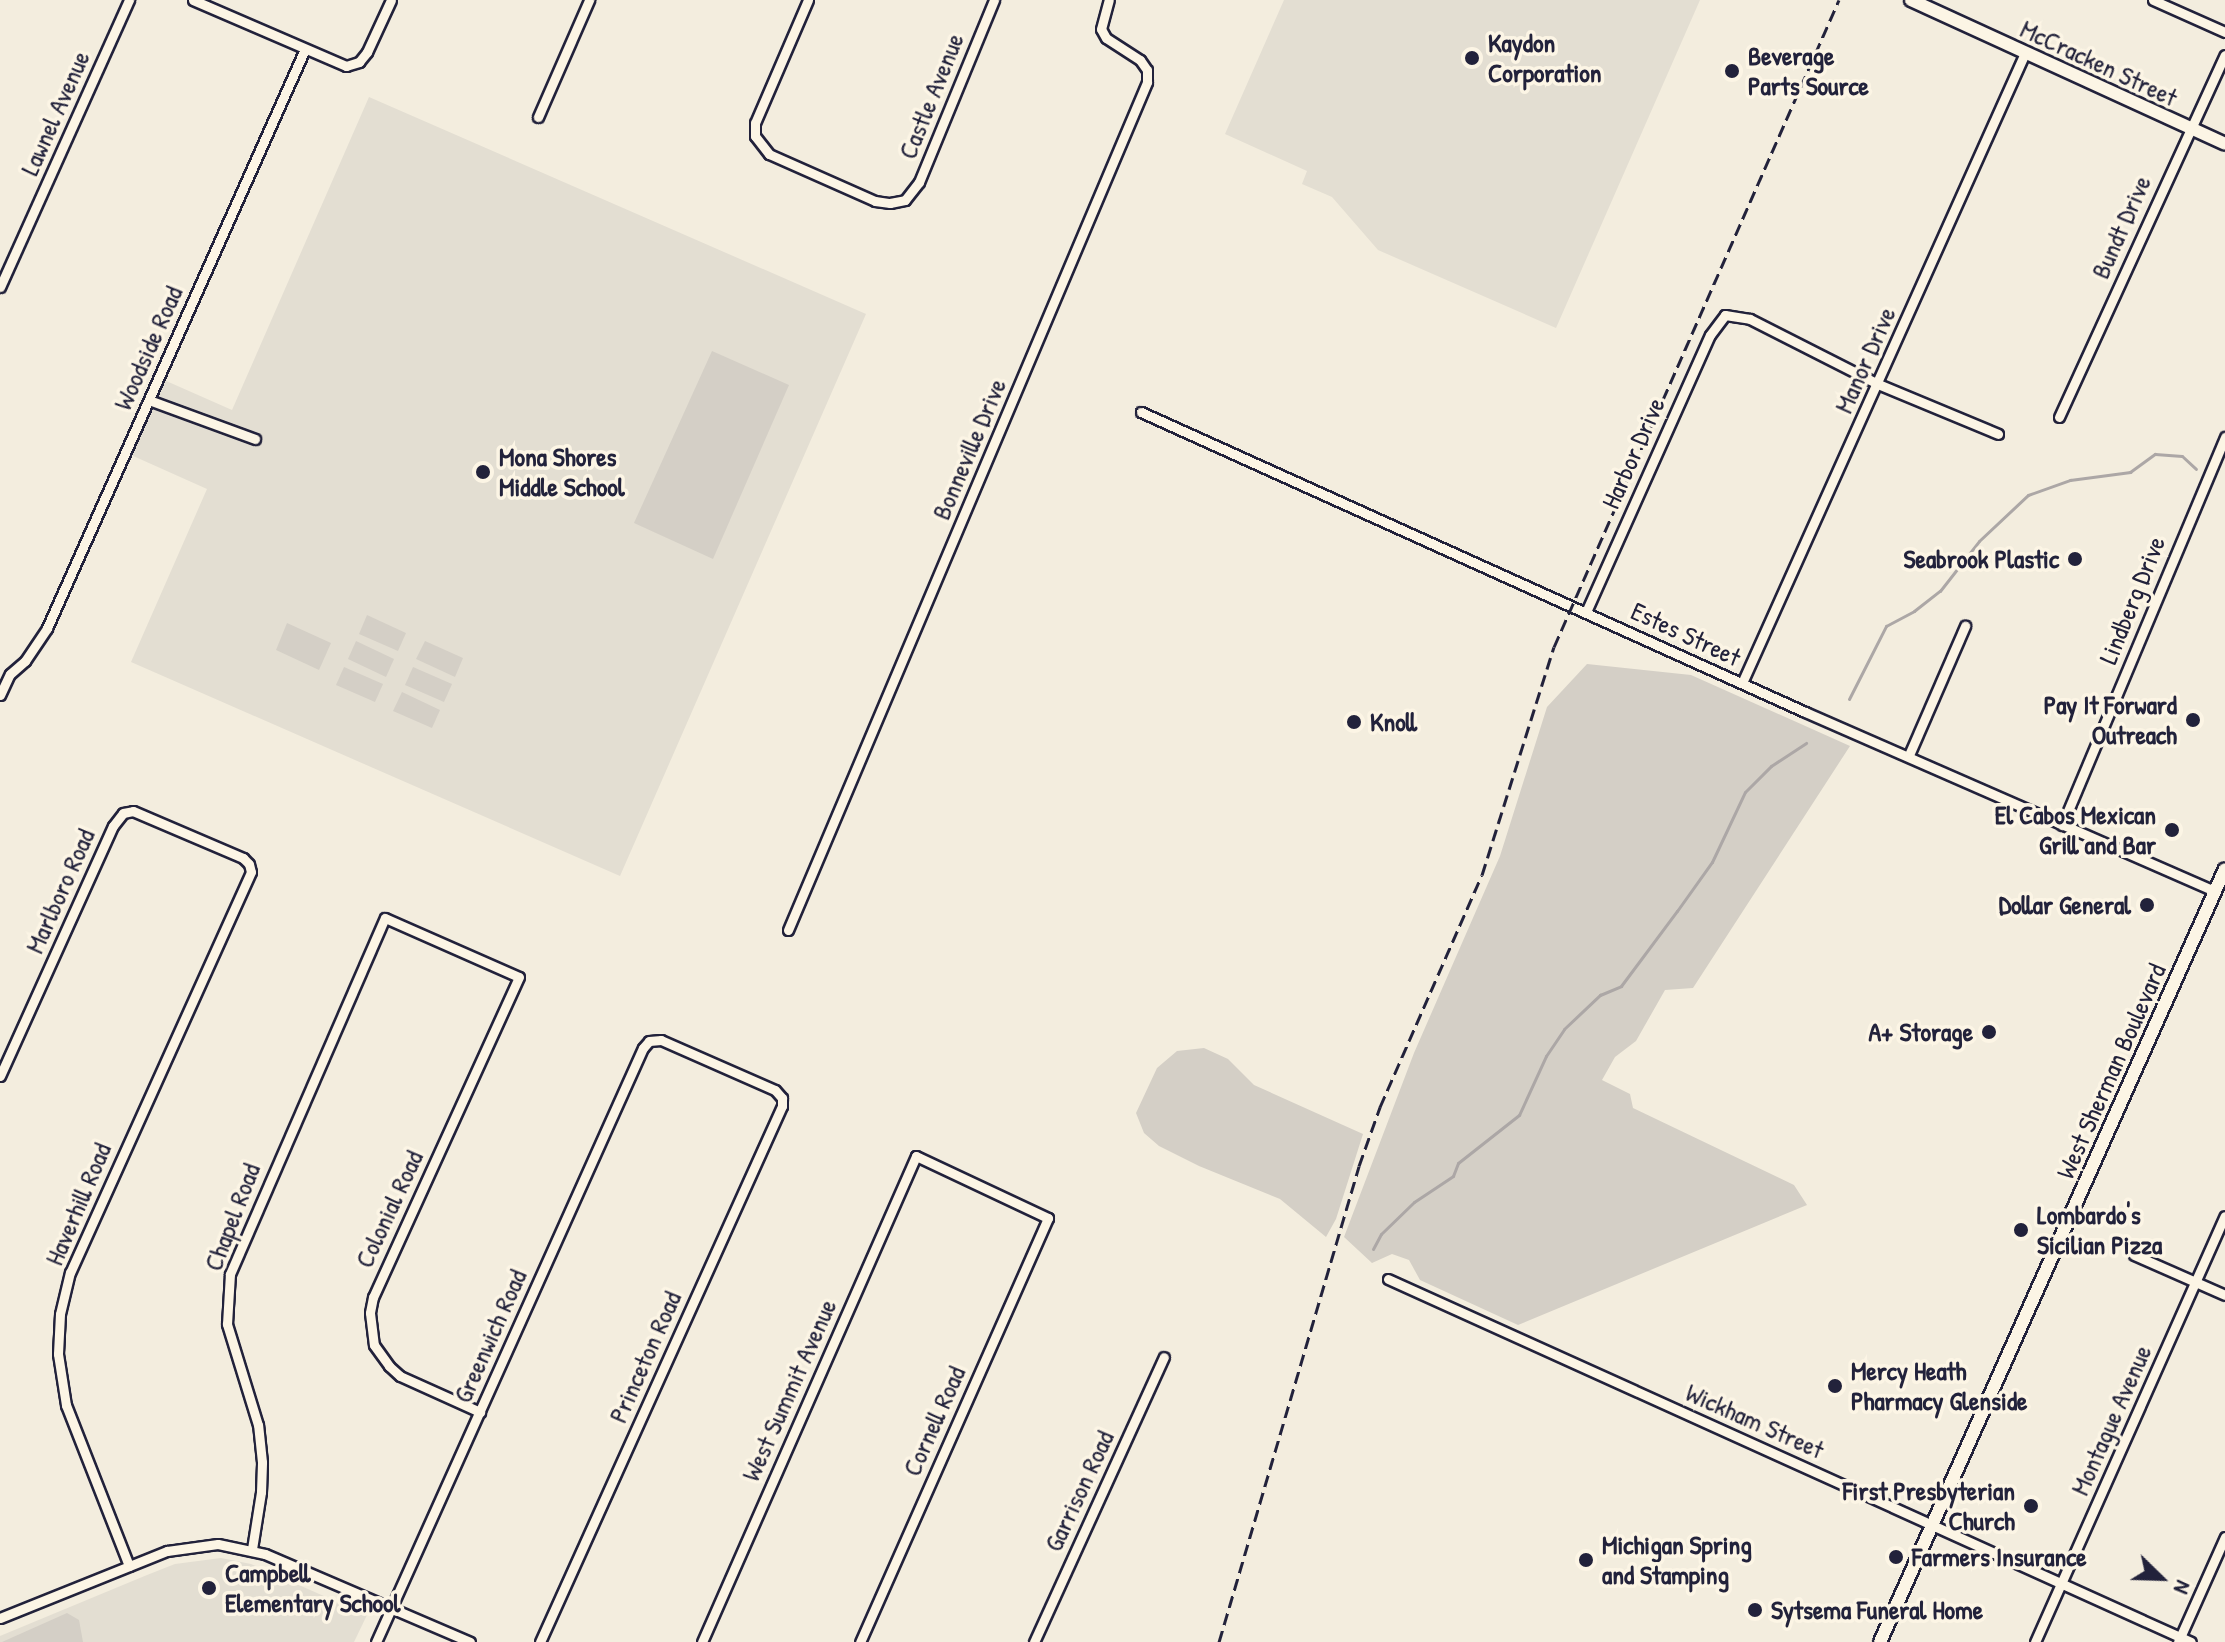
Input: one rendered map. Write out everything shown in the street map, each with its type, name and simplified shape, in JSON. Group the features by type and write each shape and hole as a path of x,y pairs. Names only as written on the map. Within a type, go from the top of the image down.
{"main road":[{"name":"McCracken Street","path":"1911,0 2225,144"},
{"name":"West Sherman Boulevard","path":"1880,1642 2225,869"}],"street":[{"name":"Lawnel Avenue","path":"0,287 129,0"},
{"path":"193,0 216,5 346,66 352,65 367,52 391,0"},
{"path":"538,117 589,0"},
{"name":"Castle Avenue","path":"808,0 755,123 755,136 769,154 875,201 900,202 919,182 994,0"},
{"name":"Bonneville Drive","path":"788,930 1147,82 1147,70 1140,60 1106,38 1101,29 1109,0"},
{"path":"2153,0 2225,32"},
{"name":"Woodside Road","path":"5,672 25,661 47,628 305,49"},
{"name":"Manor Drive","path":"1742,683 2025,53"},
{"name":"Bundt Drive","path":"2059,417 2225,55"},
{"name":"Harbor Drive","path":"1586,612 1710,335 1725,315 1750,319 1878,384"},
{"path":"1878,384 1998,434"},
{"path":"149,400 255,439"},
{"name":"Estes Street","path":"1141,412 1742,683 2215,891"},
{"name":"Lindberg Drive","path":"2062,825 2225,437"},
{"path":"1909,755 1965,626"},
{"path":"0,695 5,672"},
{"name":"Haverhill Road","path":"123,813 133,811 243,858 251,872 70,1272 60,1314 58,1354 66,1405 129,1566"},
{"name":"Marlboro Road","path":"0,1076 113,826 123,813"},
{"name":"Colonial Road","path":"385,918 519,977 373,1297 370,1313 374,1345 400,1376 480,1412"},
{"name":"Chapel Road","path":"252,1549 261,1492 262,1462 258,1425 227,1324 230,1274 385,918"},
{"name":"Princeton Road","path":"540,1642 783,1102 775,1090 661,1040 649,1041 643,1048"},
{"name":"Greenwich Road","path":"376,1642 643,1048"},
{"name":"Cornell Road","path":"860,1642 1048,1218 916,1156"},
{"name":"West Summit Avenue","path":"702,1642 916,1156"},
{"name":"Montague Avenue","path":"2035,1642 2225,1216"},
{"path":"2134,1255 2225,1295"},
{"name":"Wickham Street","path":"1388,1279 2191,1642"},
{"name":"Garrison Road","path":"1034,1642 1164,1357"},
{"path":"2179,1639 2225,1537"},
{"path":"1,1615 129,1566 195,1545 218,1544 252,1549 470,1642"}],"shaded area":[{"path":"1284,0 1700,0 1556,328 1378,250 1332,197 1302,184 1307,171 1225,134"},
{"name":"Mona Shores Middle School","path":"369,97 866,314 620,876 131,662 207,489 131,455 164,380 232,410"},
{"path":"712,351 789,385 713,559 634,523"},
{"path":"367,615 406,633 398,651 359,634"},
{"path":"287,623 331,643 319,670 276,650"},
{"path":"356,641 394,659 386,677 348,659"},
{"path":"425,641 463,658 455,677 416,659"},
{"path":"1587,664 1691,675 1850,746 1693,988 1665,990 1636,1041 1615,1057 1602,1080 1630,1094 1633,1108 1794,1185 1807,1205 1518,1325 1420,1280 1409,1260 1392,1254 1372,1263 1344,1237 1414,1053 1500,856 1547,707"},
{"path":"344,667 383,684 375,702 336,685"},
{"path":"413,667 452,684 444,702 405,685"},
{"path":"402,692 440,710 432,728 393,711"},
{"path":"1204,1048 1228,1059 1254,1085 1363,1134 1336,1219 1326,1237 1280,1199 1199,1166 1159,1146 1144,1133 1136,1113 1157,1068 1177,1051"},
{"name":"Campbell Elementary School","path":"221,1558 251,1564 367,1615 354,1642 0,1642 0,1636 175,1564"},
{"path":"67,1613 79,1620 83,1642 2,1642"}],"waterway":[{"path":"1849,699 1886,626 1914,611 1940,591 1979,541 2028,495 2070,480 2130,472 2155,454 2182,456 2196,469"},
{"path":"1373,1249 1381,1234 1414,1202 1453,1176 1458,1163 1519,1115 1546,1056 1564,1029 1600,995 1621,986 1712,862 1745,792 1771,766 1806,743"}],"railway":[{"path":"1219,1642 1359,1166 1380,1107 1482,875 1554,647 1839,0"}],"place":[{"name":"Kaydon Corporation","path":"1472,58"},
{"name":"Beverage Parts Source","path":"1732,71"},
{"name":"Mona Shores Middle School","path":"483,472"},
{"name":"Seabrook Plastic","path":"2075,559"},
{"name":"Pay It Forward Outreach","path":"2193,720"},
{"name":"Knoll","path":"1354,722"},
{"name":"El Cabos Mexican Grill and Bar","path":"2172,830"},
{"name":"Dollar General","path":"2147,905"},
{"name":"A+ Storage","path":"1989,1032"},
{"name":"Lombardo's Sicilian Pizza","path":"2021,1230"},
{"name":"Mercy Heath Pharmacy Glenside","path":"1835,1386"},
{"name":"First Presbyterian Church","path":"2031,1506"},
{"name":"Farmers Insurance","path":"1896,1557"},
{"name":"Michigan Spring and Stamping","path":"1586,1560"},
{"name":"Campbell Elementary School","path":"209,1588"},
{"name":"Sytsema Funeral Home","path":"1755,1610"}]}
